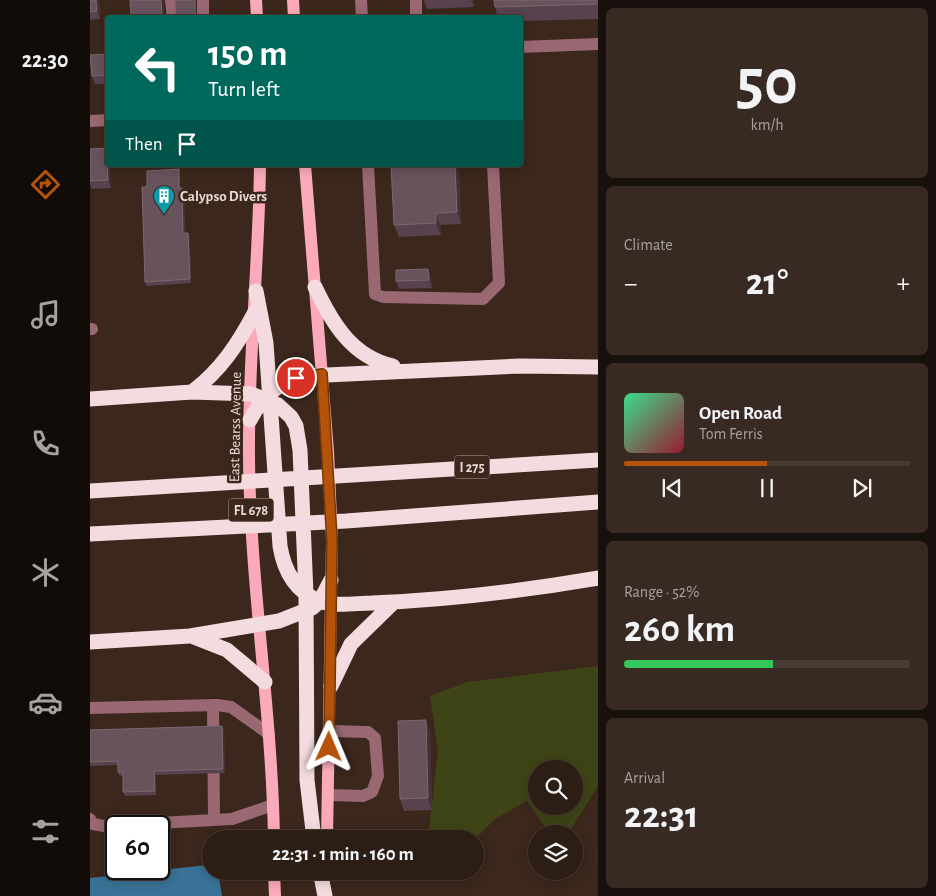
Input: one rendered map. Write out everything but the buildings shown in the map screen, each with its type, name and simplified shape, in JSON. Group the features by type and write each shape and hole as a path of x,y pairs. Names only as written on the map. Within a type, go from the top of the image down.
{"highway":[{"path":"315,287 339,330 353,345 377,361 407,369"},
{"path":"256,292 266,343 264,396 282,558 294,583 319,600 394,602 481,596 598,578"},
{"path":"192,392 207,381 226,360 255,312"},
{"path":"250,420 264,396 296,378 322,374 407,369 547,365 598,367"},
{"path":"90,399 192,392 264,396 291,417 299,437 319,600"},
{"name":"I 275","path":"90,491 598,460"},
{"path":"90,534 346,521 598,502"},
{"path":"90,642 190,636 260,625 294,617 306,612 319,600 331,580"},
{"path":"331,686 355,640 394,602"},
{"path":"306,612 307,780 313,830"},
{"path":"190,636 228,650 265,682"},
{"path":"322,880 325,896"}],"main road":[{"path":"256,0 257,15"},
{"path":"293,0 294,15"},
{"name":"East Bearss Avenue","path":"260,167 255,312 264,396"},
{"path":"305,167 331,496 331,580"},
{"name":"East Bearss Avenue","path":"250,420 252,546 269,734 274,830"},
{"path":"319,600 331,686 327,830"},
{"path":"274,880 275,896"},
{"path":"325,896 326,880"}],"street":[{"path":"172,0 173,15"},
{"path":"202,0 203,15"},
{"path":"361,0 362,15"},
{"path":"416,0 416,15"},
{"path":"523,47 598,44"},
{"path":"90,121 105,120"},
{"path":"368,167 375,294 383,297 483,299 499,283 493,167"},
{"path":"213,705 214,820"},
{"path":"90,708 213,705 231,707 269,734"},
{"path":"328,795 363,796 372,792 378,776 375,738 368,732 330,731"},
{"path":"90,820 93,824 104,826 232,819 273,805"}],"green space":[{"path":"598,666 598,786 583,810 583,760 528,760 528,802 527,801 495,819 484,830 429,830 438,752 430,696 467,682"},
{"path":"537,815 580,815 574,825 544,825"}],"water":[{"path":"202,866 202,880 219,880 222,896 90,896 90,878 105,876 105,880 170,880 170,869"}],"place":[{"name":"Calypso Divers","path":"164,215"}],"route":[{"path":"296,378 322,374 332,540 329,747"}]}
